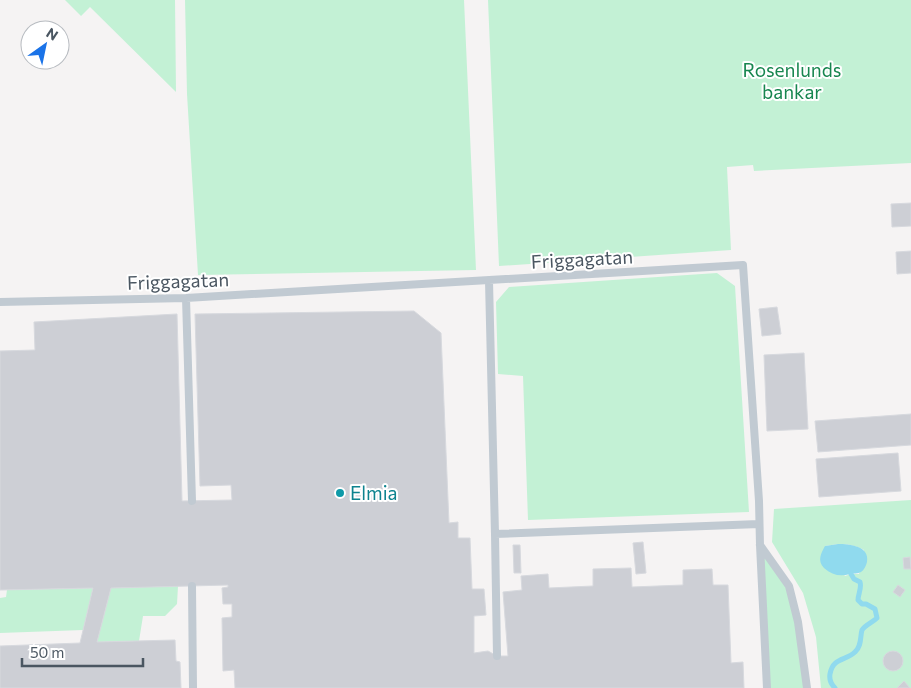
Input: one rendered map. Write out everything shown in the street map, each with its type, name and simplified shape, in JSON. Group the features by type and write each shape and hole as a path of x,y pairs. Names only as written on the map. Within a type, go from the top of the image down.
{"lane":[{"name":"Friggagatan","path":"0,302 186,298 743,266 759,501 767,688"},
{"path":"489,280 497,656"},
{"path":"186,298 192,501"},
{"path":"495,534 759,524"},
{"path":"760,545 789,586 798,622 807,688"},
{"path":"192,586 193,688"}],"green space":[{"path":"65,0 175,0 176,92 90,7 81,16"},
{"path":"185,0 464,0 476,270 198,275 187,94"},
{"name":"Rosenlunds bankar","path":"488,0 911,0 911,163 754,171 753,165 727,167 731,250 499,266"},
{"path":"717,273 735,286 749,512 528,520 523,376 498,374 496,302 509,287"},
{"path":"911,500 911,688 821,688 816,637 803,593 772,542 774,509","holes":["838,544 854,546 864,550 859,574 845,576 825,546"]},
{"path":"760,545 789,586 807,688 767,688"},
{"path":"178,586 177,604 165,616 143,616 139,641 97,642 111,588"},
{"path":"93,588 83,630 0,633 0,598 6,597 7,590"}],"water":[{"path":"838,544 853,545 865,552 867,562 862,571 839,575 833,574 824,568 820,560 825,546"}],"building":[{"path":"911,203 911,226 892,227 891,204"},
{"path":"911,251 911,273 897,274 896,252"},
{"path":"777,307 781,334 762,336 759,309"},
{"name":"Elmia","path":"414,311 441,333 449,523 458,522 458,538 470,538 472,589 484,589 486,615 474,616 474,653 488,651 497,656 508,656 503,592 522,590 521,576 548,574 549,588 593,586 593,569 631,568 632,587 683,585 683,570 712,569 713,585 728,585 731,663 743,662 744,688 235,688 234,670 223,671 222,618 232,617 232,604 223,604 222,588 228,587 228,585 111,588 97,642 175,640 176,661 180,662 181,688 0,688 0,646 80,643 93,588 0,590 0,351 35,350 34,322 177,314 182,501 232,500 231,485 200,486 195,314"},
{"path":"804,353 808,429 767,431 764,355"},
{"path":"911,414 911,445 818,452 815,421"},
{"path":"898,453 901,491 819,497 816,459"},
{"path":"643,542 646,573 636,574 633,543"},
{"path":"513,545 520,545 521,573 514,573"},
{"path":"910,557 911,569 904,569 903,558"},
{"path":"898,585 905,590 900,597 893,592"},
{"path":"893,651 900,654 903,661 900,668 893,671 886,668 883,661 886,654"},
{"path":"904,681 910,688 897,688"}],"waterway":[{"path":"835,688 830,680 830,674 834,665 857,650 862,630 877,618 875,609 862,604 858,600 860,582 854,579 851,574"}],"place":[{"name":"Elmia","path":"340,493"}]}
